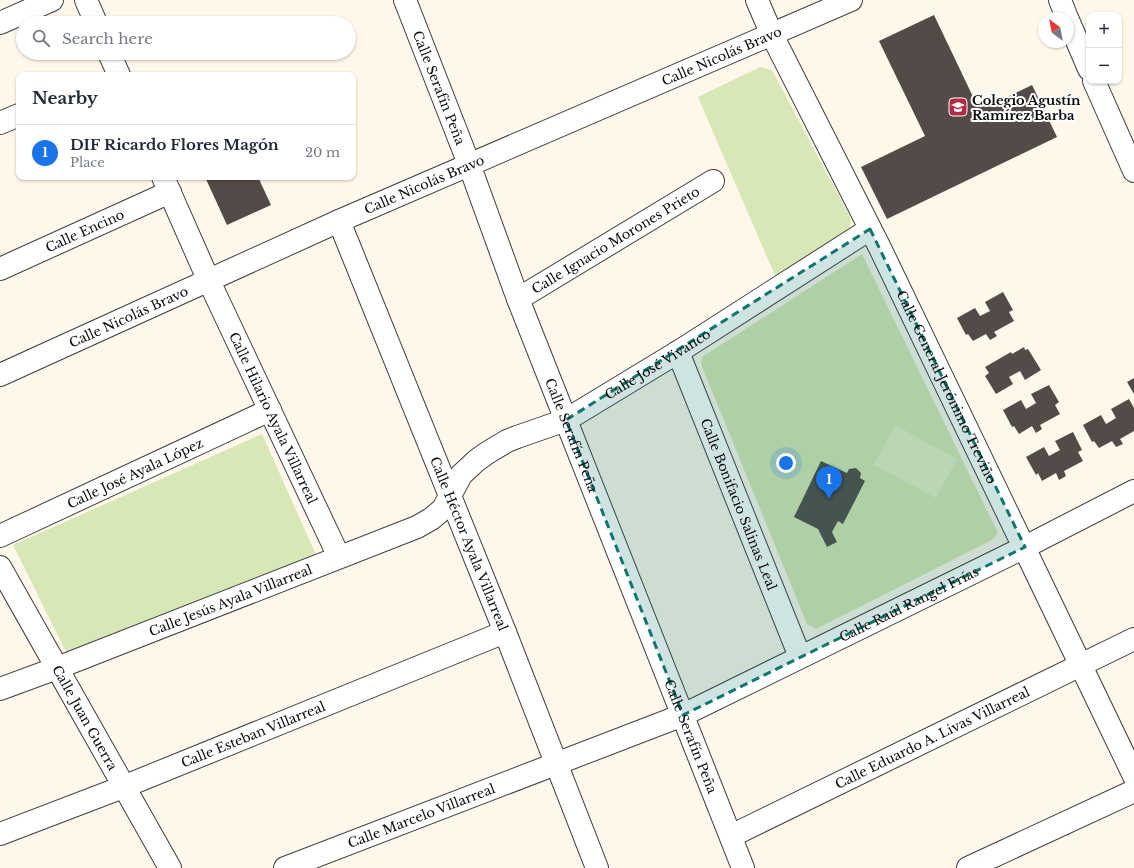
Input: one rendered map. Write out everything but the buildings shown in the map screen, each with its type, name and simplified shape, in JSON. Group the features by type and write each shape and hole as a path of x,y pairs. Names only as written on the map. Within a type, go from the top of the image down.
{"street":[{"path":"0,23 52,0"},
{"path":"86,0 93,16"},
{"name":"Calle Serafín Peña","path":"405,0 469,164 518,299 743,868"},
{"name":"Calle General Jerónimo Treviño","path":"757,0 772,35 870,229 1025,547 1134,776"},
{"name":"Calle Nicolás Bravo","path":"0,375 339,220 851,0"},
{"path":"1060,0 1065,12"},
{"path":"1074,33 1086,62"},
{"path":"1095,84 1134,171"},
{"path":"0,123 16,116"},
{"name":"Calle Ignacio Morones Prieto","path":"518,299 713,181"},
{"name":"Calle Encino","path":"0,269 166,184"},
{"name":"Calle Hilario Ayala Villarreal","path":"166,184 208,279 339,557"},
{"name":"Calle Héctor Ayala Villarreal","path":"339,220 451,496 597,868"},
{"name":"Calle José Vivanco","path":"451,496 461,475 487,453 517,437 566,420 678,352 870,229"},
{"name":"Calle Bonifacio Salinas Leal","path":"678,352 800,657"},
{"name":"Calle José Ayala López","path":"0,536 270,410"},
{"name":"Calle Raúl Rangel Frías","path":"683,715 1025,547 1134,491"},
{"name":"Calle Jesús Ayala Villarreal","path":"0,689 417,527 443,509 451,496"},
{"name":"Calle Juan Guerra","path":"0,567 170,868"},
{"name":"Calle Esteban Villarreal","path":"0,834 123,787 505,632"},
{"name":"Calle Eduardo A. Livas Villarreal","path":"731,836 1082,666 1134,639"},
{"name":"Calle Marcelo Villarreal","path":"285,868 683,715"},
{"path":"968,868 1134,791"}],"highlighted area":[{"path":"870,229 1025,547 683,715 566,420"}],"green space":[{"path":"760,67 772,70 851,219 849,230 776,278 698,97"},
{"path":"862,254 998,533 992,540 816,629 807,624 701,364 702,357"},
{"path":"895,425 957,459 936,498 874,465"},
{"path":"262,434 317,557 66,652 13,545"}],"place":[{"name":"Colegio Agustín Ramírez Barba","path":"958,107"},
{"name":"DIF Ricardo Flores Magón","path":"829,499"}]}
